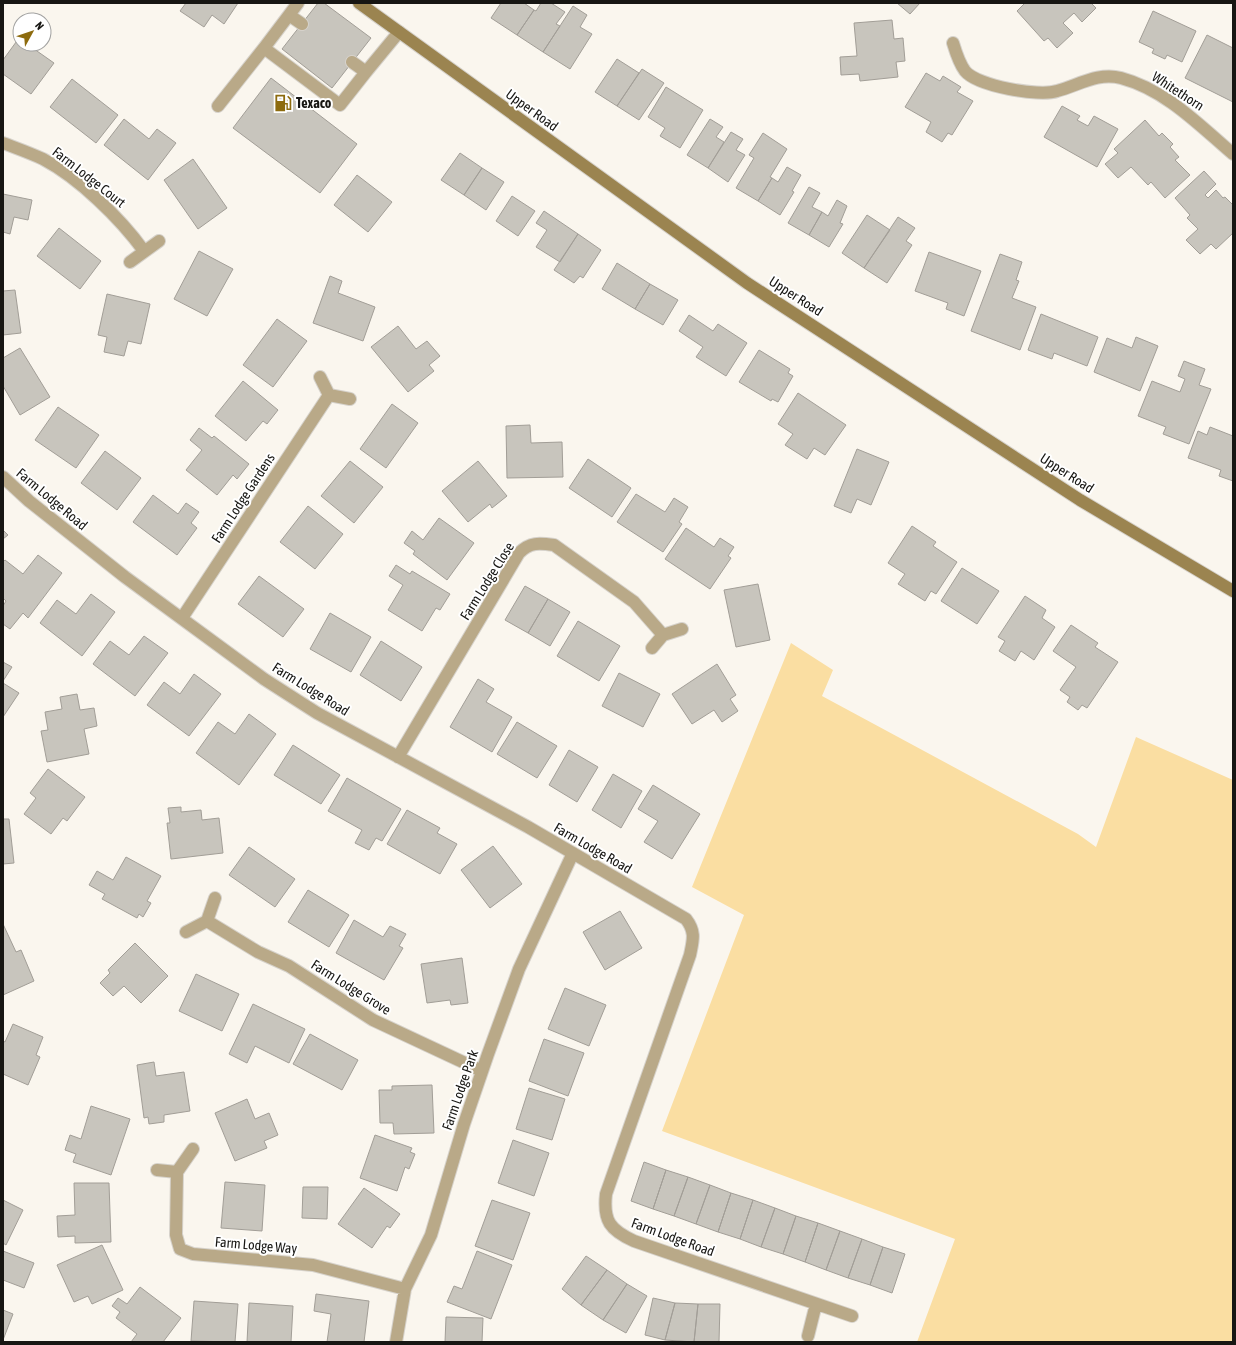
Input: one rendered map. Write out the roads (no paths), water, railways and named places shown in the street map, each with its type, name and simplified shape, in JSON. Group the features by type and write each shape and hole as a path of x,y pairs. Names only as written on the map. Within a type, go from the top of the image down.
{"main road":[{"name":"Upper Road","path":"365,5 399,32 747,283 1080,500 1233,591"}],"street":[{"path":"218,106 298,3"},
{"path":"290,15 302,24"},
{"path":"264,48 340,104 399,32"},
{"name":"Whitethorn","path":"953,44 958,60 966,72 982,80 1015,90 1034,93 1056,92 1104,76 1121,78 1143,86 1202,125 1233,154"},
{"path":"352,62 366,72"},
{"name":"Farm Lodge Court","path":"3,143 43,159 65,174 95,197 119,219 144,251"},
{"path":"130,262 159,241"},
{"path":"320,377 329,395 350,399"},
{"name":"Farm Lodge Gardens","path":"182,618 329,395"},
{"name":"Farm Lodge Road","path":"3,477 29,502 125,577 278,687 317,713 573,853 686,919 692,927 694,936 690,955 606,1194 606,1219 623,1236 634,1241 852,1316"},
{"name":"Farm Lodge Close","path":"398,757 519,553 526,546 539,543 554,545 634,602 663,635"},
{"path":"652,648 663,635 682,628"},
{"name":"Farm Lodge Park","path":"396,1342 405,1289 431,1235 464,1124 482,1071 520,970 573,853"},
{"path":"186,932 207,921 215,898"},
{"name":"Farm Lodge Grove","path":"207,921 258,952 289,966 373,1020 482,1071"},
{"path":"157,1170 177,1172 193,1148"},
{"name":"Farm Lodge Way","path":"177,1172 176,1235 180,1249 193,1254 313,1265 405,1289"},
{"path":"808,1336 816,1304"}],"place":[{"name":"Texaco","path":"283,103"}]}
